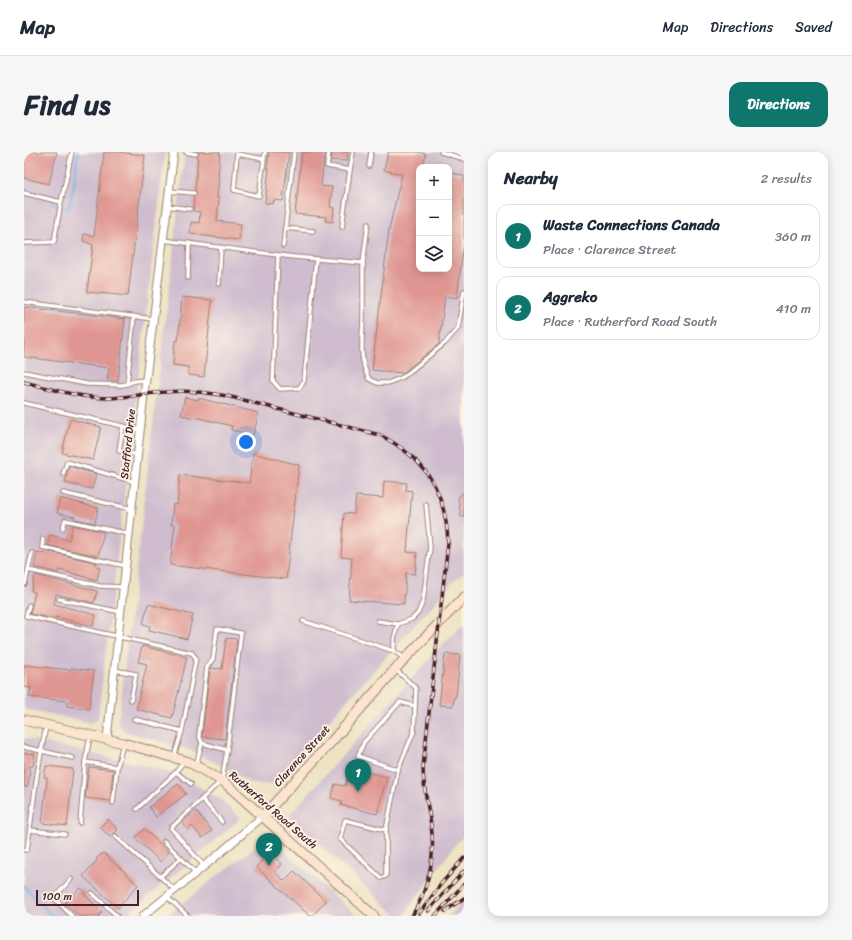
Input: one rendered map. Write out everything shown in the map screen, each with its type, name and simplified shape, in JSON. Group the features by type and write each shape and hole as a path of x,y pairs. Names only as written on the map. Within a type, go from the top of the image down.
{"street":[{"name":"Stafford Drive","path":"107,739 140,430 174,152"},
{"name":"Clarence Street","path":"143,916 263,816 333,740 395,669 463,601"},
{"name":"Rutherford Road South","path":"24,720 123,743 185,760 196,765 222,780 374,916"}],"lane":[{"path":"24,243 54,242 72,152"},
{"path":"186,152 196,154"},
{"path":"264,159 237,154 234,190 258,196 264,159 265,152"},
{"path":"283,246 294,152"},
{"path":"329,152 327,166 350,170"},
{"path":"342,227 352,152"},
{"path":"369,166 371,152"},
{"path":"441,152 464,159"},
{"path":"169,191 194,194"},
{"path":"24,193 61,202"},
{"path":"167,206 190,209"},
{"path":"368,224 363,263 363,315 361,346 362,362 369,379 377,383 388,383 403,377 445,343 458,328 464,290"},
{"path":"285,228 313,231"},
{"path":"163,240 278,255 363,263"},
{"path":"188,278 189,243"},
{"path":"219,284 221,247"},
{"path":"278,255 273,381 280,389 299,388 304,381 316,259"},
{"path":"24,302 134,316 153,320"},
{"path":"127,384 134,316"},
{"path":"24,372 87,384 123,385 146,380"},
{"path":"24,403 140,430"},
{"path":"123,426 119,451 138,455"},
{"path":"63,474 67,462 135,482"},
{"path":"63,493 132,509"},
{"path":"378,621 398,624 412,619 418,612 423,601 430,547 426,504"},
{"path":"63,528 65,520 129,534"},
{"path":"43,538 42,546 126,566"},
{"path":"25,584 32,553"},
{"path":"28,570 100,586 123,587"},
{"path":"59,599 121,612"},
{"path":"29,605 26,616 192,653 196,658 182,731 174,757"},
{"path":"303,622 394,651 405,659"},
{"path":"394,651 394,638 398,624"},
{"path":"196,765 202,743 199,735 208,667 213,659 217,629 241,633 222,780 171,828 204,866"},
{"path":"386,830 345,820 340,839 381,878 386,876 386,830 398,770 414,731 416,688 395,669"},
{"path":"114,670 136,674 132,700"},
{"path":"398,770 358,756 364,742 400,702 415,706"},
{"path":"134,719 182,731"},
{"path":"24,850 27,850 46,725"},
{"path":"80,823 85,762 90,735"},
{"path":"113,803 117,767 123,743"},
{"path":"202,743 227,750"},
{"path":"24,747 73,758"},
{"path":"137,809 176,772 185,760"},
{"path":"85,762 117,767"},
{"path":"176,772 191,784"},
{"path":"202,799 222,822"},
{"path":"30,830 64,834"},
{"path":"115,836 175,890"},
{"path":"164,841 196,873"},
{"path":"160,877 181,858"},
{"path":"71,879 54,898 72,916"},
{"path":"92,892 117,916"},
{"path":"167,897 186,915"}],"shaded area":[{"path":"24,152 165,152 98,718 91,723 24,709"},
{"path":"185,152 464,152 464,306 458,342 464,350 464,573 455,580 272,784 252,784 221,765 189,750 124,731 118,724"},
{"path":"464,306 464,350 458,342"},
{"path":"464,624 464,835 403,916 397,916 290,817 290,814 442,645"},
{"path":"24,738 159,769 184,778 219,798 239,817 237,822 125,916 24,916"},
{"path":"265,839 273,841 357,916 166,916"},
{"path":"464,900 464,916 449,916"}],"building":[{"path":"24,152 57,152 49,184 24,178"},
{"path":"104,152 145,155 128,296 87,292 93,245 83,241 84,234 94,236"},
{"path":"198,152 220,152 217,221 241,224 239,240 190,234 191,222 199,223 200,212 193,211 194,196 197,194 195,190"},
{"path":"269,152 289,152 283,201 274,200 273,204 265,203 269,169 267,169"},
{"path":"302,152 326,152 321,186 332,187 330,207 334,208 333,222 325,221 326,217 295,214"},
{"path":"332,152 348,152 347,161 331,160"},
{"path":"388,152 418,152 426,154 424,164 416,164 416,272 452,272 452,173 464,176 464,242 457,298 445,296 439,344 403,373 372,370 389,229 402,174 384,170"},
{"path":"182,297 212,300 204,377 188,375 188,367 173,365 175,341 178,341"},
{"path":"24,307 125,319 118,381 107,380 109,368 24,357"},
{"path":"185,397 198,400 198,398 259,413 253,435 231,430 232,426 181,415"},
{"path":"70,419 101,427 93,460 62,453"},
{"path":"253,453 299,465 286,579 170,565 175,525 171,525 173,504 177,505 180,475 249,483"},
{"path":"69,466 96,474 92,489 65,483"},
{"path":"384,481 407,483 406,490 412,491 407,552 417,553 415,574 406,573 404,604 349,600 352,558 341,557 344,513 354,514 356,496 383,498"},
{"path":"464,492 464,517 461,517 458,497"},
{"path":"60,498 98,508 95,523 75,519 75,517 57,513"},
{"path":"73,525 104,532 98,556 47,545 50,535 69,540"},
{"path":"46,551 97,563 96,566 100,567 97,580 59,570 58,573 34,567 37,552 45,554"},
{"path":"35,575 97,591 94,603 56,594 54,604 96,615 93,626 55,617 55,619 30,614 35,592 31,591"},
{"path":"148,604 193,615 187,639 149,630 150,626 143,624"},
{"path":"226,638 237,639 225,739 203,737 210,668 222,669"},
{"path":"142,646 187,657 172,718 136,709 147,664 138,662"},
{"path":"445,654 460,655 456,697 454,697 453,706 439,705"},
{"path":"24,665 94,671 89,709 67,706 67,701 29,697 31,688 24,687"},
{"path":"24,753 35,754 33,766 30,766 28,787 24,787"},
{"path":"46,766 73,769 67,826 42,823 47,780 47,778 44,777"},
{"path":"89,767 113,770 110,801 85,798"},
{"path":"350,768 387,777 377,814 341,805 342,801 331,798 335,784 345,786"},
{"path":"178,784 186,794 156,817 149,807"},
{"path":"196,811 212,831 202,838 192,826 188,830 182,822"},
{"path":"108,819 118,830 110,837 100,827"},
{"path":"144,829 169,852 161,862 135,838"},
{"path":"269,852 282,864 275,872 284,881 294,871 326,901 312,916 310,916 256,867"},
{"path":"104,853 138,885 118,908 83,876 97,860 96,859"},
{"path":"81,888 86,893 85,895 102,912 99,916 79,916 65,903"}],"waterway":[{"path":"64,208 69,208 78,152"},
{"path":"24,190 47,196"},
{"path":"52,202 58,207"},
{"path":"24,886 52,916"}],"railway":[{"path":"24,382 66,393 97,398 115,398 181,391 204,392 227,396 380,435 396,444 410,455 430,478 438,492 443,508 448,543 423,767 431,825 433,849 432,861 427,883 412,916"},
{"path":"419,914 441,884 464,858"},
{"path":"428,911 464,871"},
{"path":"435,916 464,884"},
{"path":"445,911 464,898"}],"place":[{"name":"Waste Connections Canada","path":"358,792"},
{"name":"Aggreko","path":"269,866"}]}
